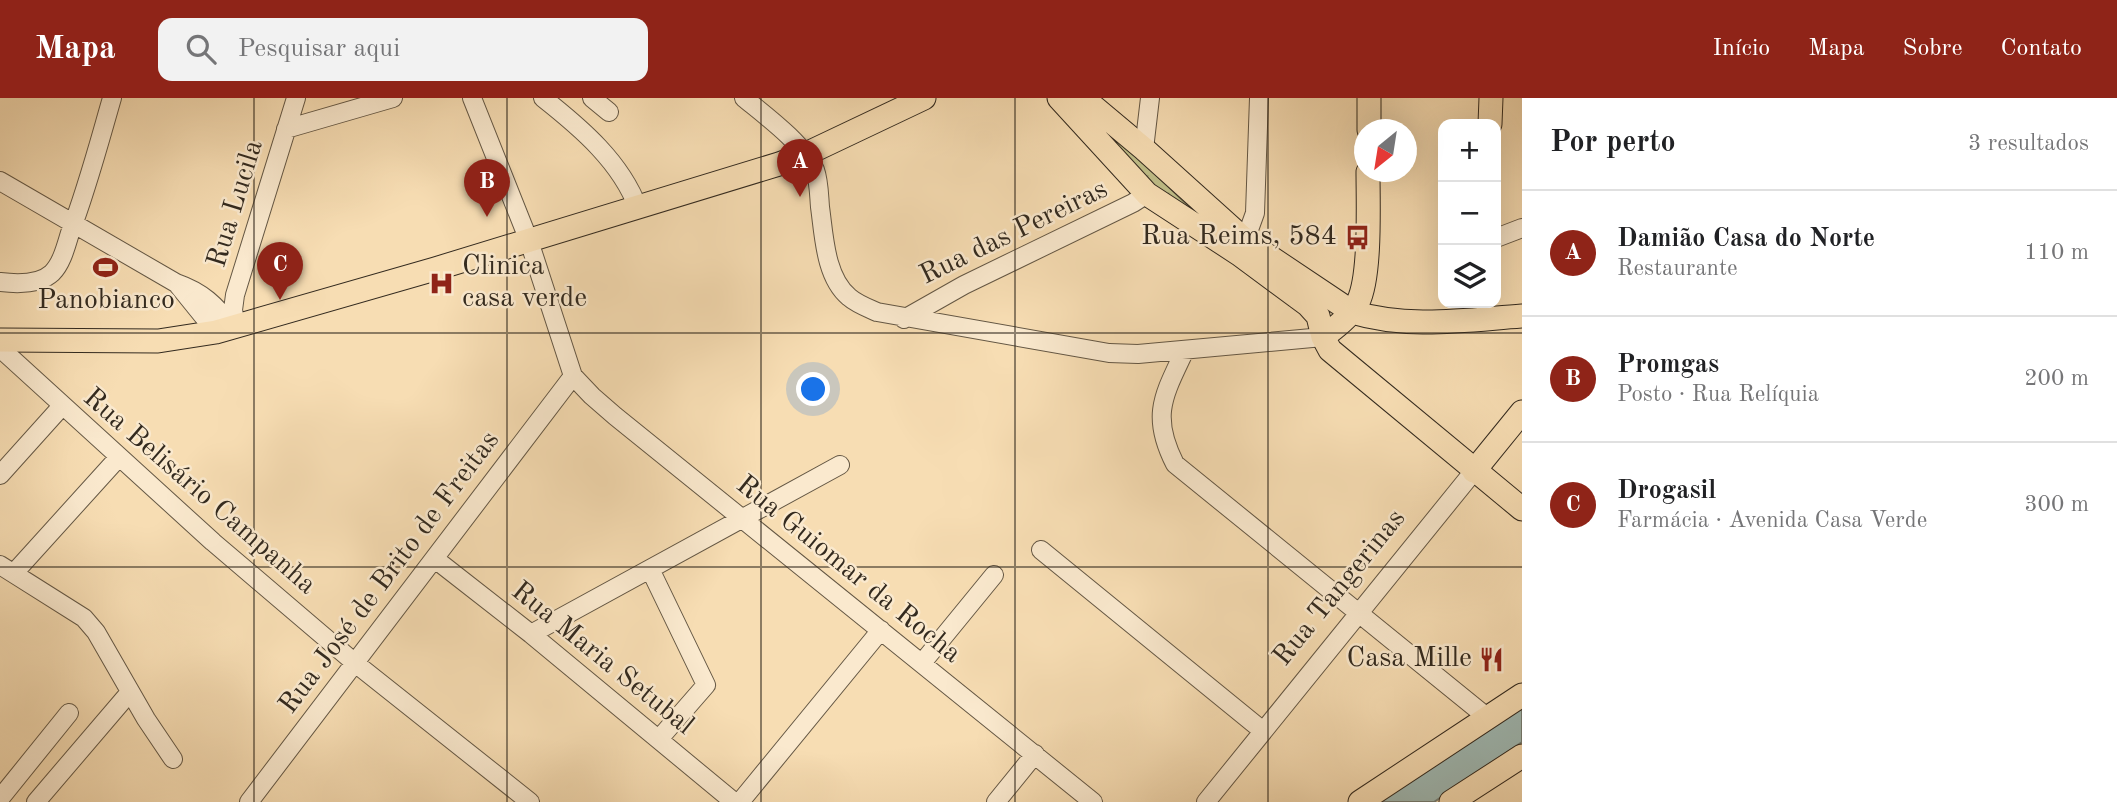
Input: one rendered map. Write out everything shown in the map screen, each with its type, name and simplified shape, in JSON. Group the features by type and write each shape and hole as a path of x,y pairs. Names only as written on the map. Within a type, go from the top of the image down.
{"main road":[{"path":"0,340 158,341 228,328 529,241 806,154 924,98"},
{"path":"1059,98 1147,194 1352,312 1417,323 1487,311 1522,316"},
{"path":"1083,98 1144,149 1243,248 1308,305 1318,316 1323,337 1331,349 1522,509"},
{"path":"1369,98 1369,119"},
{"path":"1490,119 1491,98"},
{"path":"1323,337 1352,312 1358,302 1366,269 1368,182"},
{"name":"Rua Tangerinas","path":"1474,471 1522,412"},
{"path":"1360,802 1522,695"},
{"path":"1451,802 1522,756"}],"street":[{"path":"0,282 30,282 42,279 52,273 60,261 111,98"},
{"name":"Rua Lucila","path":"228,328 235,295 296,98"},
{"path":"286,129 393,98"},
{"path":"472,98 529,241 573,376"},
{"path":"543,98 610,158 633,194 638,208"},
{"path":"592,98 609,112"},
{"path":"744,98 806,154 815,170 818,183 830,266 847,296 877,312 904,319 1109,353 1138,354 1323,337"},
{"path":"1144,149 1150,98"},
{"path":"1243,248 1255,213 1259,98"},
{"path":"0,181 176,283 206,296 228,328"},
{"name":"Rua das Pereiras","path":"904,319 964,285 1147,194"},
{"path":"1501,236 1522,228"},
{"name":"Rua Belisário Campanha","path":"0,348 213,542 355,663 530,802"},
{"path":"1185,350 1164,398 1161,412 1164,442 1175,464 1488,718"},
{"name":"Rua Guiomar da Rocha","path":"573,376 607,410 1093,802"},
{"name":"Rua José de Brito de Freitas","path":"249,802 573,376"},
{"path":"0,475 62,406"},
{"path":"119,457 7,569 84,618 101,640 130,692 173,759"},
{"path":"531,634 840,465"},
{"name":"Rua Tangerinas","path":"1206,802 1474,471"},
{"path":"1041,550 1263,731"},
{"name":"Rua Maria Setubal","path":"435,559 531,634 734,802"},
{"path":"650,569 706,685 659,739"},
{"path":"922,663 994,575"},
{"path":"740,802 881,630"},
{"path":"36,802 130,692"},
{"path":"4,797 69,713"},
{"path":"996,802 1035,754"}],"green space":[{"path":"1098,119 1199,216 1164,200 1102,135"}],"water":[{"path":"1522,704 1522,742 1434,802 1377,802"}],"place":[{"name":"Damião Casa do Norte","path":"800,197"},
{"name":"Promgas","path":"487,217"},
{"name":"Rua Reims, 584","path":"1357,237"},
{"name":"Panobianco","path":"106,267"},
{"name":"Clinica casa verde","path":"442,283"},
{"name":"Drogasil","path":"280,300"},
{"name":"Casa Mille","path":"1492,659"}]}
